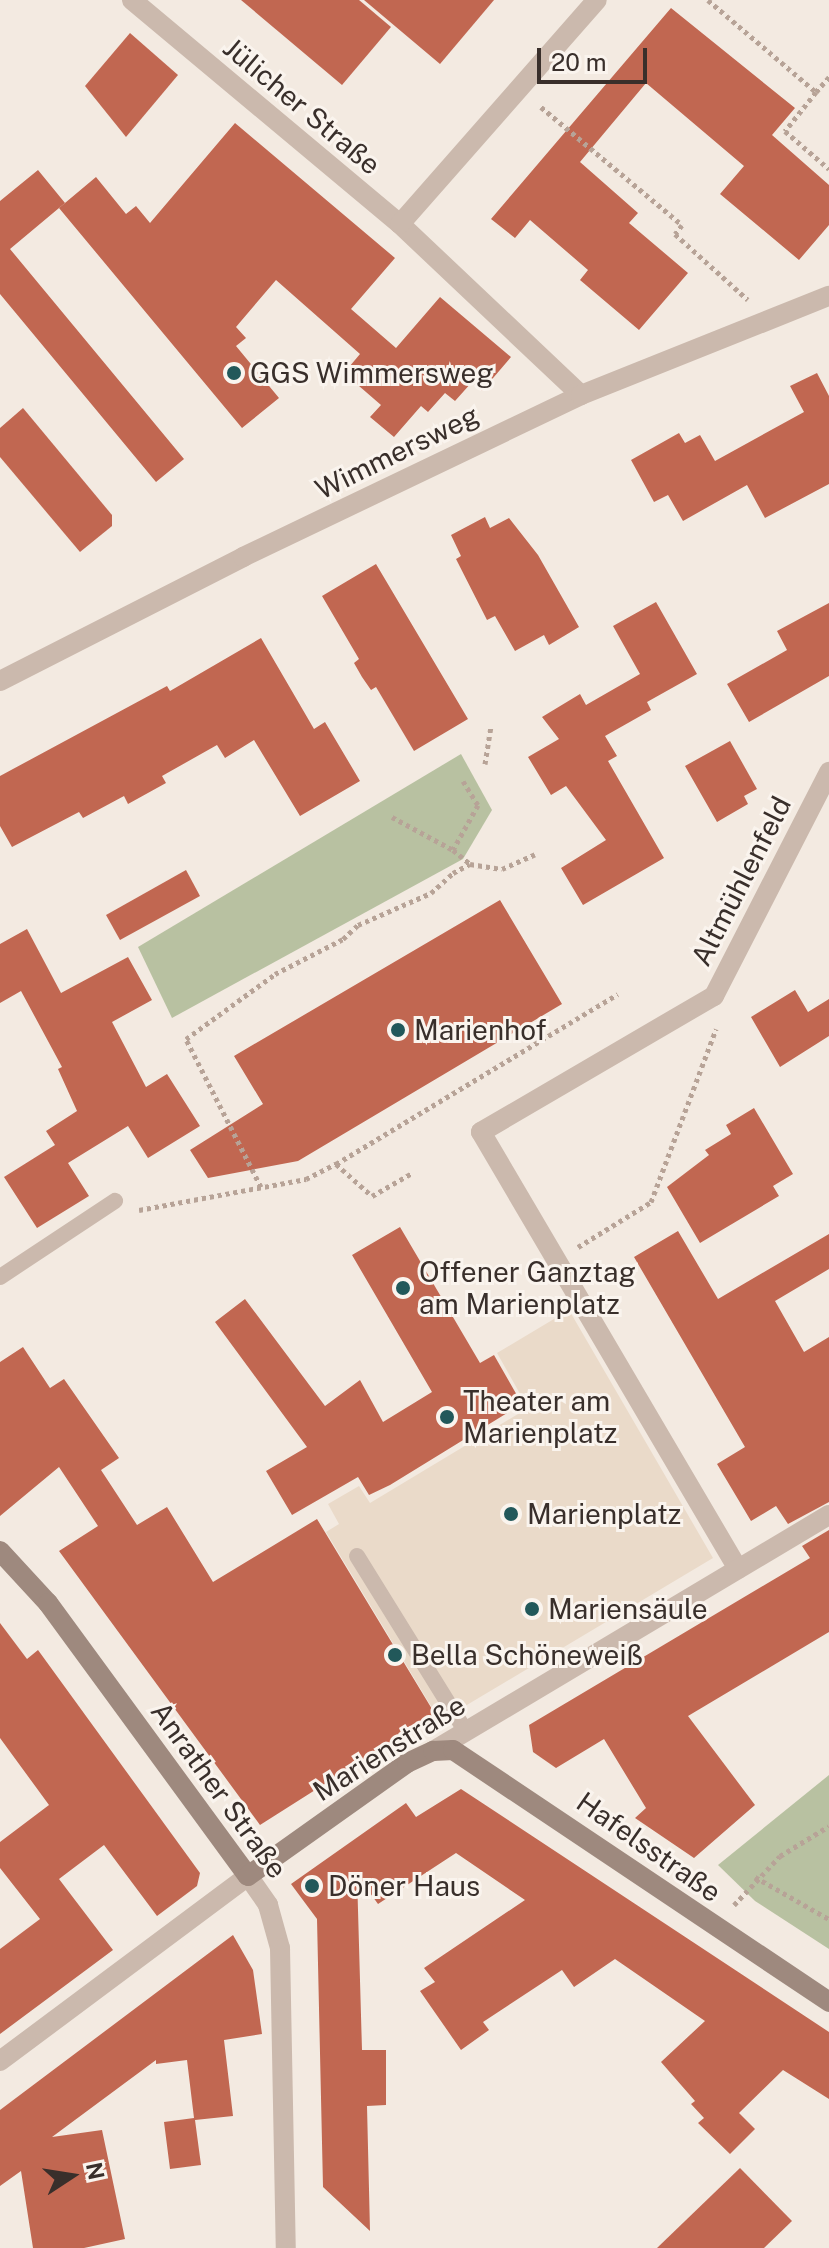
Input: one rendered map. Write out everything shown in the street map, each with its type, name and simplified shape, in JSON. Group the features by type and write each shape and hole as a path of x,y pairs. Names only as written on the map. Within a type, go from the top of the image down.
{"main road":[{"name":"Anrather Straße","path":"0,1551 48,1603 248,1876"},
{"name":"Hafelsstraße","path":"433,1751 453,1750 526,1795 717,1929 829,2002"},
{"name":"Marienstraße","path":"248,1876 407,1763 433,1751"}],"street":[{"name":"Jülicher Straße","path":"132,0 400,224 581,395"},
{"path":"400,224 597,0"},
{"name":"Wimmersweg","path":"0,681 243,557 581,395 829,296"},
{"name":"Altmühlenfeld","path":"550,1257 481,1132 714,996 829,772"},
{"path":"550,1257 738,1569"},
{"name":"Marienstraße","path":"433,1751 829,1515"},
{"name":"Marienstraße","path":"0,2061 248,1876"},
{"name":"Anrather Straße","path":"248,1876 268,1905 280,1948 286,2248"}],"lane":[{"path":"0,1277 115,1201"},
{"path":"357,1556 466,1732"}],"path":[{"path":"708,0 816,92"},
{"path":"829,77 785,131 829,169"},
{"path":"518,89 682,225 675,234 770,320"},
{"path":"485,764 491,726"},
{"path":"453,850 478,805 463,781"},
{"path":"392,817 453,850 470,864 502,869 535,854"},
{"path":"261,1187 186,1039 275,974 343,939 358,925 431,893 470,864"},
{"path":"130,1216 143,1207 306,1179 618,994"},
{"path":"550,1257 651,1202 723,1011 714,996"},
{"path":"336,1164 372,1196 412,1173"},
{"path":"717,1929 755,1877 829,1826"},
{"path":"755,1877 829,1919"}],"green space":[{"path":"461,754 492,810 463,859 172,1018 138,947"},
{"path":"829,1775 829,1949 755,1901 718,1865"}],"shaded area":[{"name":"Marienplatz","path":"569,1310 713,1558 440,1721 326,1532 339,1524 328,1504 359,1486 370,1503 528,1408 497,1353"}],"building":[{"path":"241,0 359,0 391,27 342,85"},
{"path":"364,0 494,0 440,64"},
{"path":"671,8 795,108 772,135 829,185 829,225 799,260 720,194 744,166 646,83 580,162 638,213 629,223 688,273 639,330 580,280 588,270 530,220 515,238 491,219"},
{"path":"130,33 178,75 126,137 85,86"},
{"path":"235,123 395,258 351,309 396,348 440,297 511,357 482,391 472,382 455,401 445,393 428,412 421,406 394,437 370,417 381,405 344,373 360,354 276,280 236,327 246,338 236,346 279,398 242,428 59,208 96,177 126,214 136,206 150,223"},
{"path":"38,170 65,203 10,249 184,459 156,482 0,294 0,201"},
{"path":"817,373 829,396 829,484 765,518 747,485 683,521 668,495 654,502 631,460 679,433 685,443 700,435 715,461 804,412 790,386"},
{"path":"23,408 112,515 112,526 80,552 0,457 0,428"},
{"path":"485,517 490,528 509,518 538,555 579,627 549,645 544,635 515,651 495,616 487,620 456,559 461,556 451,535"},
{"path":"376,564 468,719 414,751 376,687 371,690 362,677 354,663 359,659 322,596"},
{"path":"656,602 697,674 647,702 651,710 605,736 617,756 608,761 664,858 583,905 561,868 606,840 566,786 551,795 528,757 559,739 542,717 580,694 586,705 640,674 613,626"},
{"path":"829,603 829,676 749,722 727,684 787,650 777,631"},
{"path":"261,638 314,729 325,722 360,781 300,816 254,740 225,758 217,745 162,776 166,783 128,804 124,796 83,818 79,812 12,847 0,826 0,776 167,686 170,691"},
{"path":"730,741 757,789 744,796 748,804 717,822 685,766"},
{"path":"186,870 200,896 120,940 106,915"},
{"name":"Marienhof","path":"500,900 562,1004 298,1161 208,1178 190,1150 263,1104 234,1056"},
{"path":"27,929 61,993 128,957 152,1000 112,1022 146,1087 167,1074 200,1126 148,1158 128,1126 68,1163 89,1196 37,1228 4,1177 55,1145 46,1131 77,1111 58,1069 62,1067 21,991 0,1003 0,944"},
{"path":"795,990 808,1012 829,999 829,1036 780,1067 751,1017"},
{"path":"754,1108 793,1174 773,1186 779,1196 700,1243 667,1187 709,1155 705,1150 731,1134 726,1125"},
{"path":"400,1227 480,1363 494,1355 522,1404 390,1485 369,1495 358,1477 292,1515 266,1471 307,1447 215,1322 245,1299 325,1406 360,1380 383,1422 432,1392 352,1255"},
{"path":"678,1231 718,1299 829,1234 829,1269 775,1301 804,1352 829,1337 829,1502 788,1524 776,1506 751,1521 717,1464 745,1447 634,1257"},
{"path":"23,1347 50,1388 64,1379 119,1458 101,1470 137,1525 167,1507 213,1582 317,1519 435,1714 260,1825 59,1551 98,1526 59,1467 0,1516 0,1362"},
{"path":"829,1530 829,1632 688,1716 755,1805 694,1858 635,1818 646,1808 604,1739 556,1768 533,1752 529,1725 810,1558 802,1546"},
{"path":"0,1623 27,1659 38,1650 200,1873 197,1886 157,1916 104,1845 59,1879 113,1950 0,2034 0,1949 40,1919 0,1868 0,1842 49,1805 0,1738"},
{"path":"461,1789 829,2032 829,2099 783,2070 739,2113 755,2129 730,2154 698,2123 704,2118 691,2104 695,2101 661,2062 705,2021 615,1959 574,1987 562,1970 483,2022 489,2030 461,2050 420,1991 435,1982 424,1968 525,1900 456,1853 378,1904 357,1875 362,2050 386,2050 386,2105 367,2106 370,2231 323,2187 317,1919 291,1884 406,1803 416,1817"},
{"path":"233,1935 253,1970 262,2034 224,2040 233,2116 195,2120 201,2165 170,2169 164,2122 194,2118 187,2060 156,2064 156,2060 52,2137 102,2130 125,2239 84,2248 33,2248 21,2171 0,2186 0,2110"},
{"path":"740,2168 792,2221 764,2248 657,2248"}],"place":[{"name":"GGS Wimmersweg","path":"234,373"},
{"name":"Marienhof","path":"398,1030"},
{"name":"Offener Ganztag am Marienplatz","path":"403,1288"},
{"name":"Theater am Marienplatz","path":"447,1417"},
{"name":"Marienplatz","path":"511,1514"},
{"name":"Mariensäule","path":"532,1609"},
{"name":"Bella Schöneweiß","path":"395,1655"},
{"name":"Döner Haus","path":"312,1886"}]}
